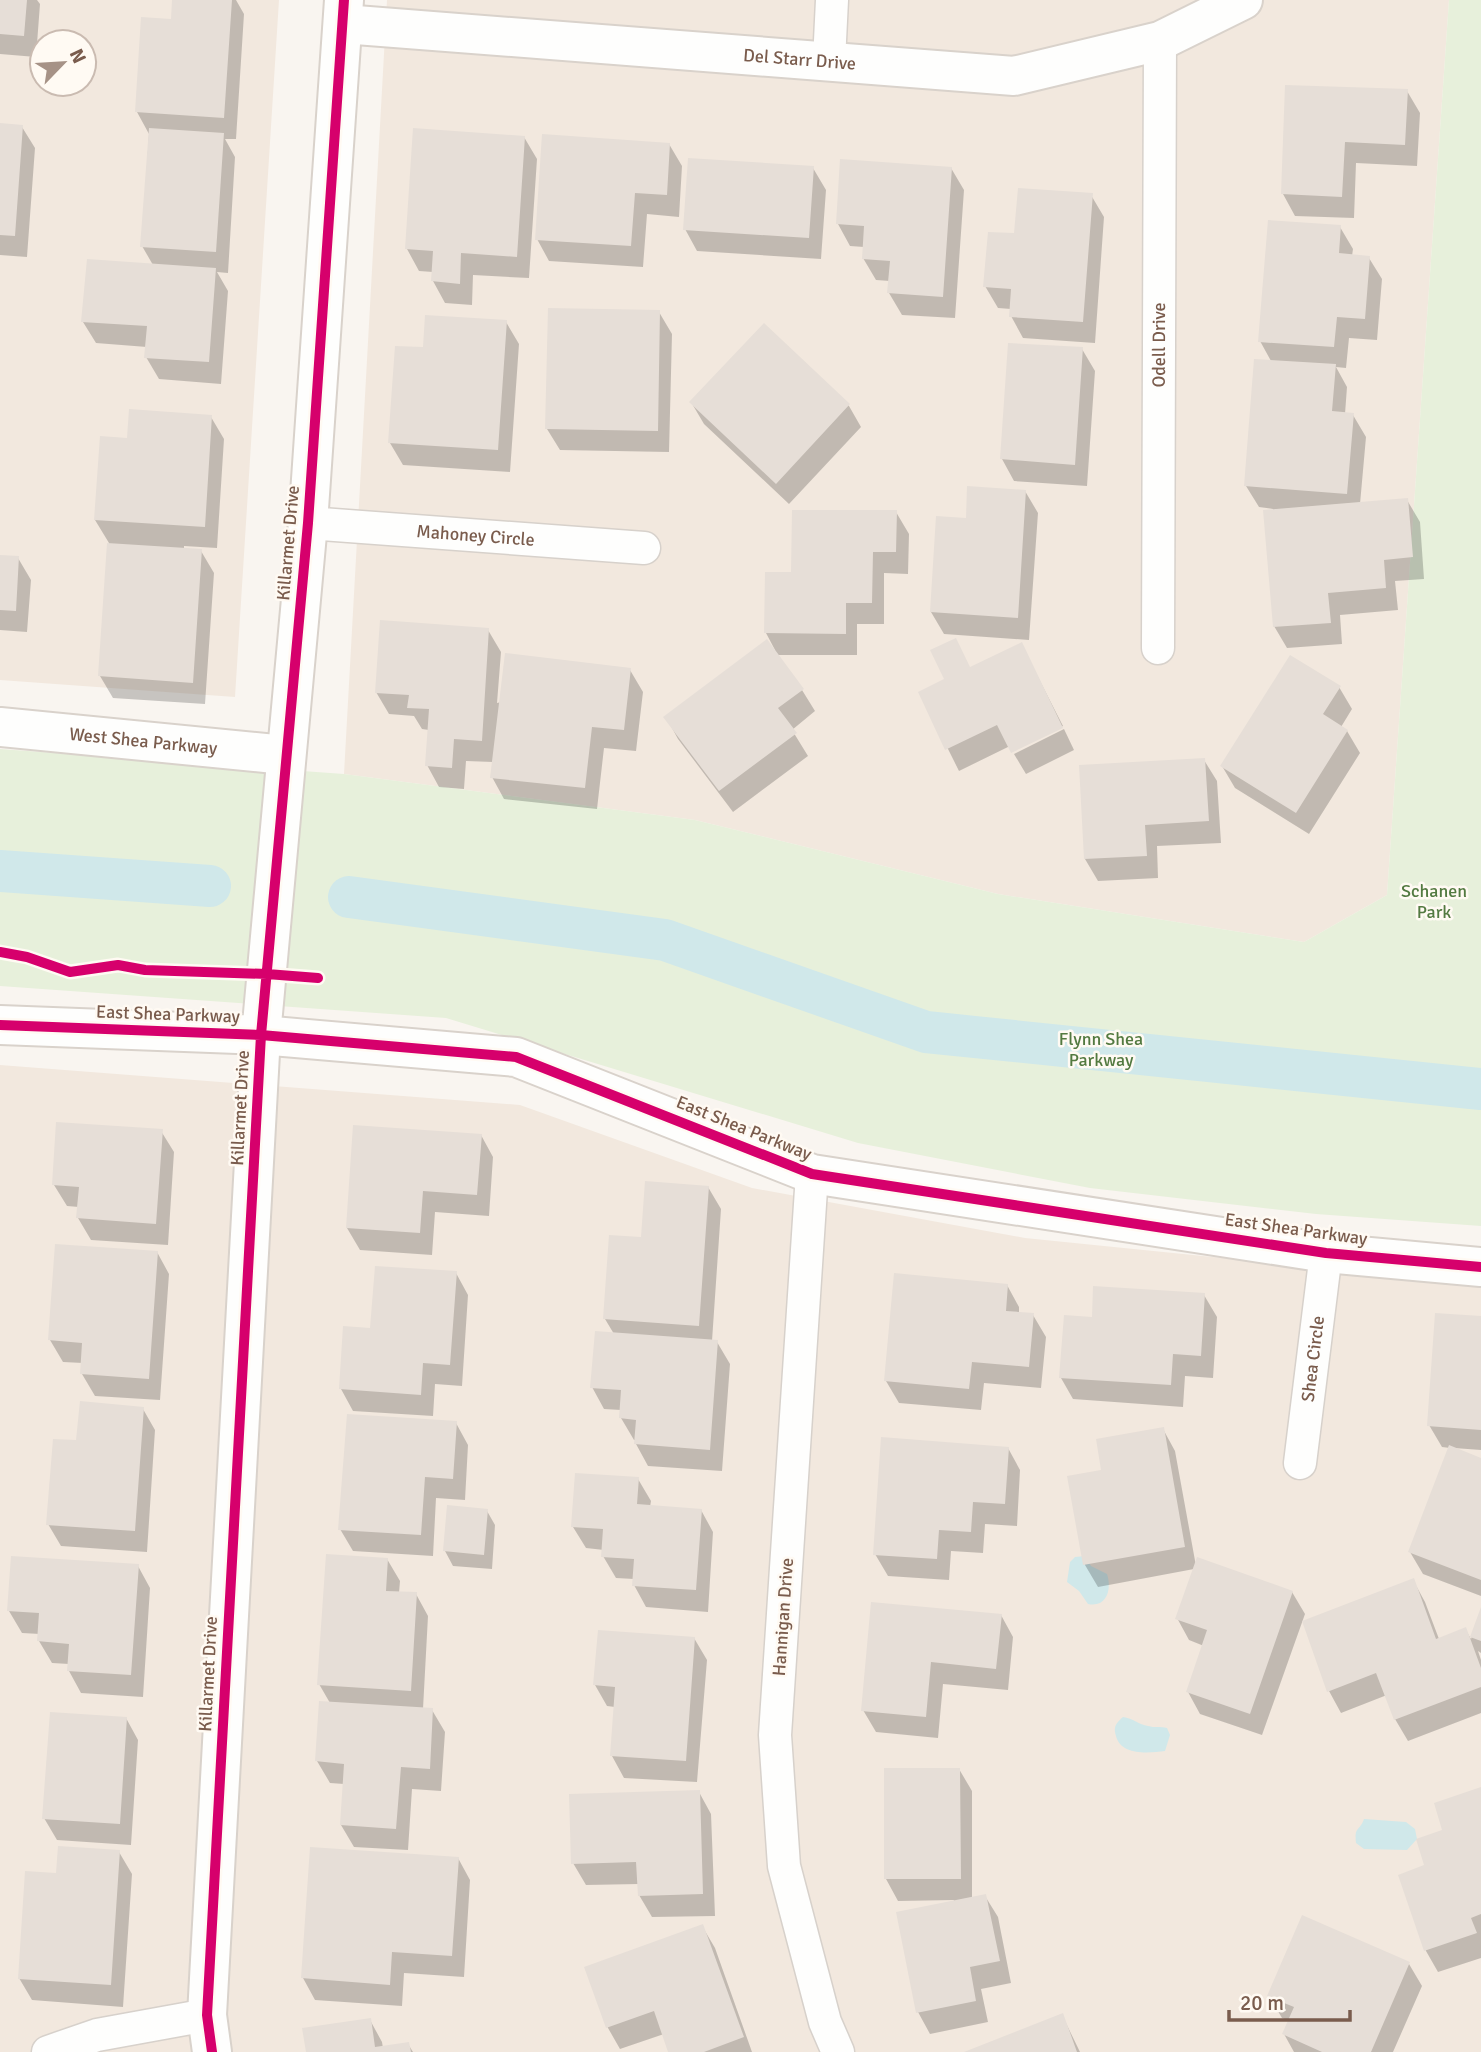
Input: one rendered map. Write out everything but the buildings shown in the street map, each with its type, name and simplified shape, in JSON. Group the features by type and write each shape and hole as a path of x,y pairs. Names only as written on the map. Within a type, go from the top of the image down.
{"street":[{"path":"829,61 832,0"},
{"name":"Del Starr Drive","path":"344,12 829,61 1014,76 1160,41 1243,0"},
{"name":"Killarmet Drive","path":"212,2052 207,2015 261,1035 308,523 344,12"},
{"name":"Odell Drive","path":"1158,648 1160,41"},
{"name":"Mahoney Circle","path":"308,523 644,548"},
{"name":"West Shea Parkway","path":"0,727 285,755"},
{"name":"East Shea Parkway","path":"0,1025 261,1035 516,1057 812,1174 1326,1253 1481,1267"},
{"name":"Hannigan Drive","path":"812,1174 775,1735 784,1866 825,2022 838,2052"},
{"name":"Shea Circle","path":"1300,1463 1326,1253"},
{"path":"48,2052 97,2035 207,2015"}],"shaded area":[{"path":"0,0 279,0 235,697 0,680"},
{"path":"387,0 1449,0 1387,895 1304,942 998,894 695,820 344,774"},
{"path":"0,1065 520,1105 752,1188 1025,1238 1481,1284 1481,2052 0,2052"}],"green space":[{"name":"Flynn Shea Parkway","path":"1449,0 1481,0 1481,1226 1316,1214 1090,1188 858,1143 446,1018 0,986 0,749 344,774 695,820 998,894 1304,942 1387,895"}],"water":[{"path":"1085,1556 1091,1566 1107,1574 1108,1591 1100,1603 1088,1604 1079,1591 1067,1582 1070,1562 1075,1557"},
{"path":"1123,1717 1153,1727 1167,1728 1170,1735 1165,1751 1136,1752 1124,1747 1115,1730"},
{"path":"1364,1819 1406,1822 1415,1829 1417,1839 1407,1850 1364,1849 1356,1843 1356,1838"}],"waterway":[{"path":"0,871 210,886"},
{"path":"349,897 665,940 926,1032 1481,1089"}],"cycle path":[{"path":"212,2052 207,2015 261,1035 308,523 344,0"},
{"path":"0,952 27,957 70,972 118,965 145,970 318,978"},
{"path":"0,1025 261,1035 516,1057 812,1174 1326,1253 1481,1267"}],"park label":[{"name":"Schanen Park","path":"1434,901"}]}
